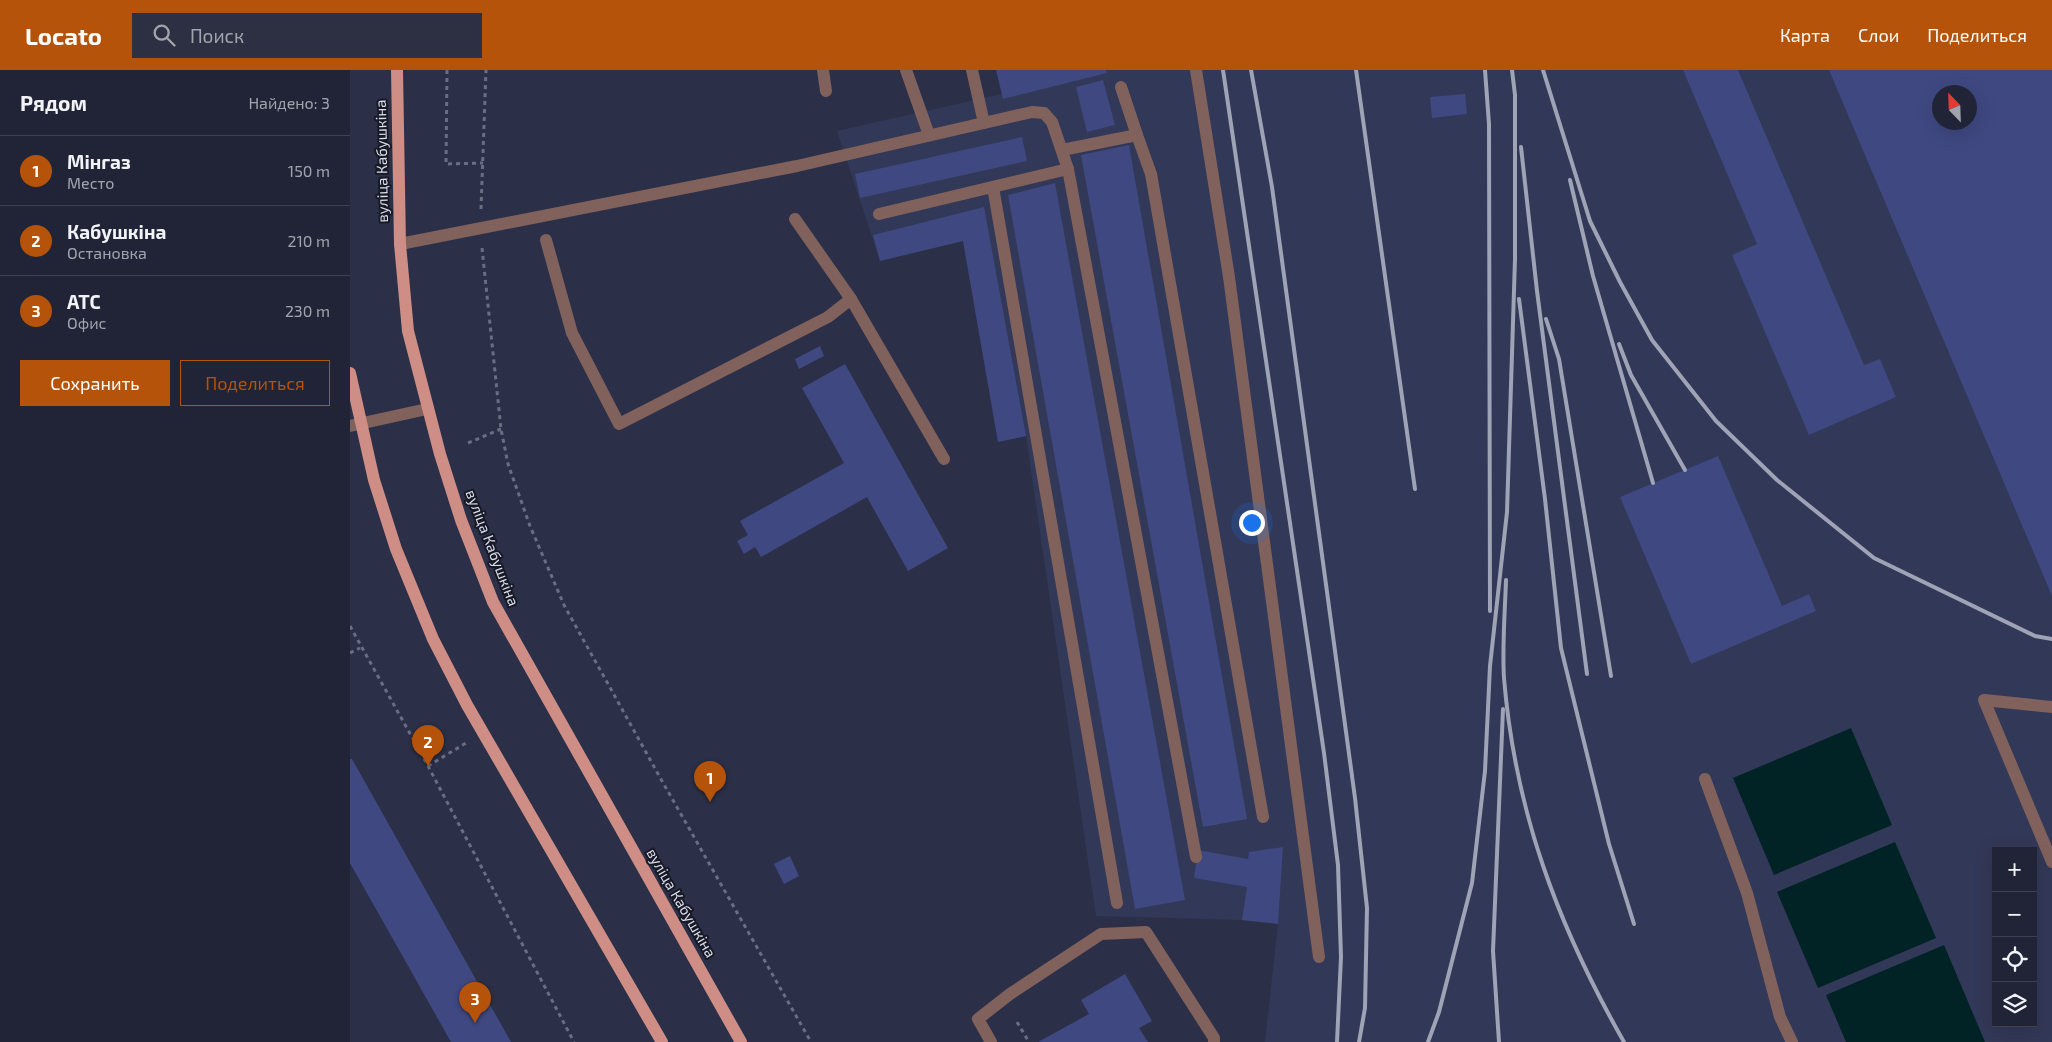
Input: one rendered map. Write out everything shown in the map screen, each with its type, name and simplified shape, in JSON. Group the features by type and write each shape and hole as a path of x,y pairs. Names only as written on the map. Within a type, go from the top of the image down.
{"main road":[{"name":"вуліца Кабушкіна","path":"397,70 400,244 408,331 427,409 462,520 493,602 741,1042"},
{"path":"350,373 355,425 396,549 433,639 484,734 662,1042"}],"street":[{"path":"823,70 826,91"},
{"path":"906,70 929,135"},
{"path":"972,70 984,123"},
{"path":"1196,70 1230,287 1319,957"},
{"path":"1120,87 1151,174 1264,817"},
{"path":"400,244 797,166 1032,112 1044,113 1052,122 1068,170 1196,857"},
{"path":"1062,150 1137,135"},
{"path":"879,214 1068,170"},
{"path":"993,187 1117,903"},
{"path":"796,220 851,299 944,459"},
{"path":"546,240 572,333 619,424 828,317 851,299"},
{"path":"355,425 427,409"},
{"path":"2052,707 1984,700 2052,862"},
{"path":"1705,779 1747,893 1780,1017 1792,1042"},
{"path":"991,1042 978,1019 1010,994 1102,934 1146,932 1214,1038 1214,1042"}],"path":[{"path":"447,70 446,164 482,163"},
{"path":"486,70 480,227 501,429 508,464 530,526 564,605 811,1042"},
{"path":"468,443 501,429"},
{"path":"350,626 360,648 428,766 574,1042"},
{"path":"350,653 360,648"},
{"path":"428,766 484,734"},
{"path":"1017,1022 1029,1042"}],"shaded area":[{"path":"1108,70 2052,70 2052,1042 1265,1042 1278,924 1242,920 1096,916 1026,436 998,442 963,241 880,261 837,131"},
{"path":"1851,728 1892,825 1774,875 1733,778"},
{"path":"1895,842 1936,938 1818,988 1777,892"},
{"path":"1944,945 1985,1042 1846,1042 1826,995"}],"building":[{"path":"996,70 1106,70 1107,73 1003,99"},
{"path":"1683,70 1738,70 1864,365 1880,359 1896,397 1809,435 1732,255 1757,244"},
{"path":"1829,70 2052,70 2052,596"},
{"path":"1103,80 1115,125 1087,132 1076,87"},
{"path":"1465,94 1467,114 1432,118 1430,97"},
{"path":"1022,137 1027,161 860,198 855,174"},
{"path":"1129,145 1247,819 1203,827 1081,155"},
{"path":"1055,183 1185,900 1135,909 1008,195"},
{"path":"984,207 1026,436 998,442 963,241 880,261 873,235"},
{"path":"820,346 824,356 799,369 795,359"},
{"path":"845,364 948,548 908,571 867,497 761,557 755,547 744,554 737,541 748,535 740,521 844,463 802,388"},
{"path":"1718,456 1782,606 1809,594 1816,611 1691,664 1620,497"},
{"path":"350,759 352,759 511,1042 451,1042 350,863"},
{"path":"1283,847 1278,924 1242,920 1247,887 1194,878 1198,850 1248,859 1249,852"},
{"path":"790,856 799,876 784,884 774,864"},
{"path":"1125,974 1152,1021 1139,1028 1148,1042 1038,1042 1089,1014 1081,1000"}],"railway":[{"path":"1223,70 1324,753 1338,865 1341,957 1337,1042"},
{"path":"1251,70 1272,187 1355,798 1367,908 1365,1008 1359,1042"},
{"path":"1356,70 1415,489"},
{"path":"1485,70 1489,124 1490,611"},
{"path":"1428,1042 1439,1012 1472,883 1485,771 1490,666 1507,512 1515,259 1515,95 1512,70"},
{"path":"1543,70 1590,221 1620,282 1652,340 1716,421 1777,480 1874,558 2035,636 2052,639"},
{"path":"1521,147 1537,291 1587,674"},
{"path":"1570,180 1593,276 1653,483"},
{"path":"1519,299 1545,499 1561,648 1609,844 1634,924"},
{"path":"1546,319 1559,359 1611,676"},
{"path":"1619,344 1631,375 1685,470"},
{"path":"1506,580 1503,641 1504,678 1518,775 1529,821 1543,867 1560,911 1600,999 1624,1042"},
{"path":"1499,1042 1493,951 1503,709"}],"place":[{"name":"Кабушкіна","path":"428,766"},
{"name":"Мінгаз","path":"710,802"},
{"name":"АТС","path":"475,1023"}]}
